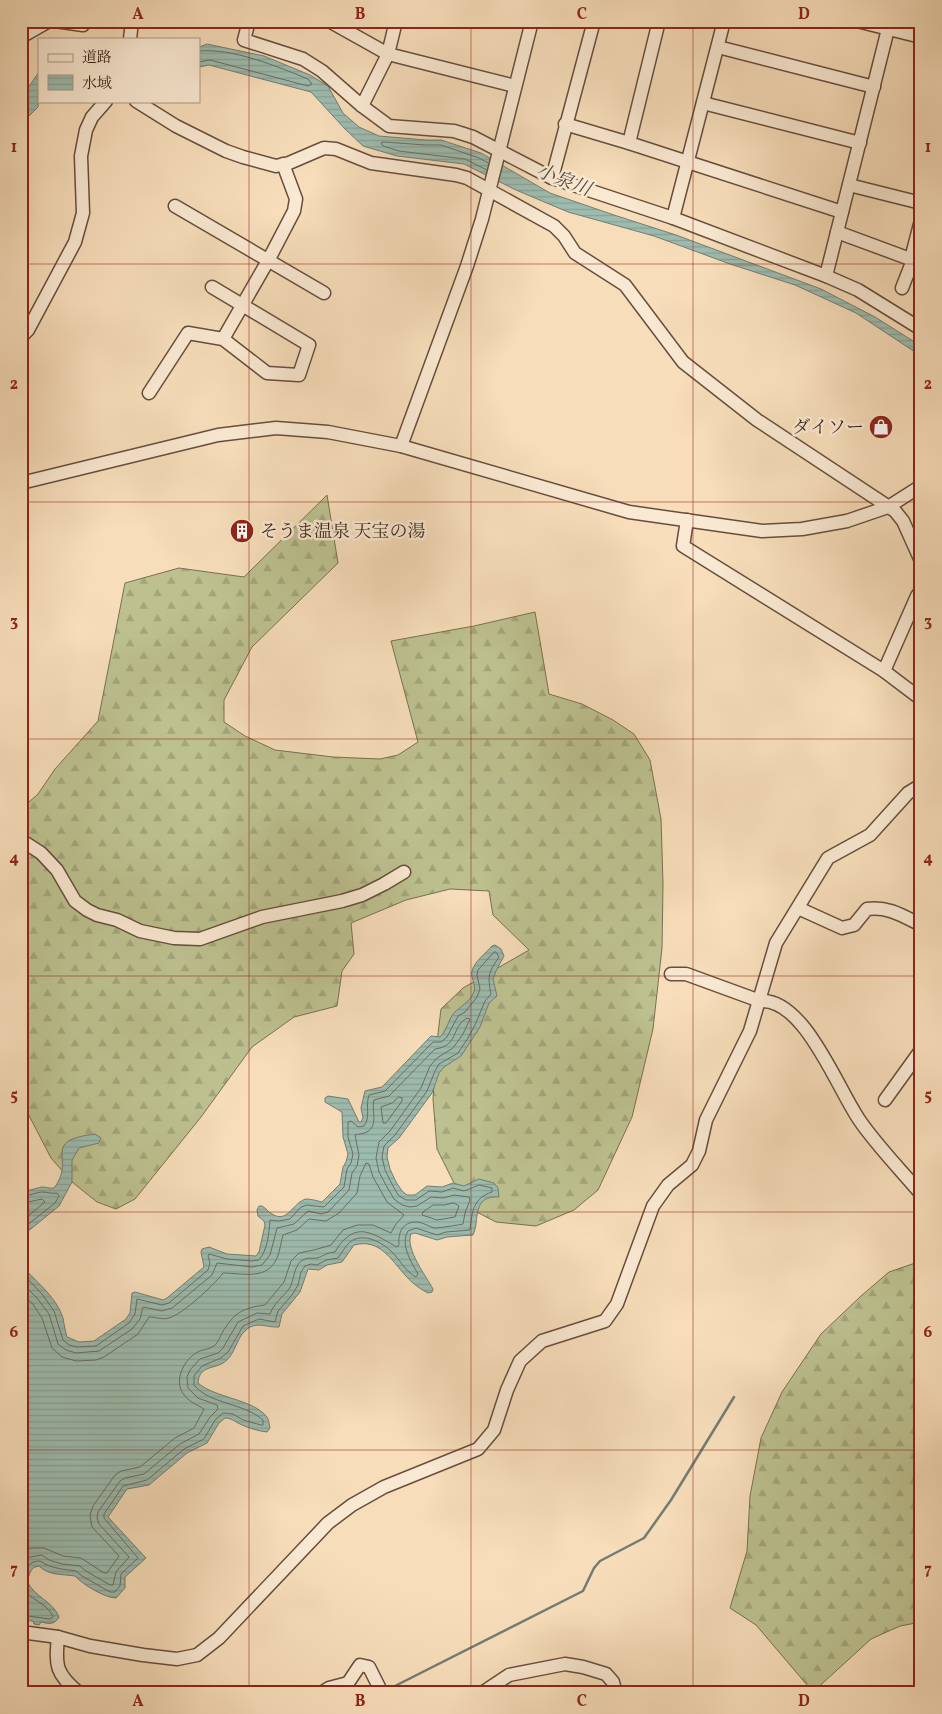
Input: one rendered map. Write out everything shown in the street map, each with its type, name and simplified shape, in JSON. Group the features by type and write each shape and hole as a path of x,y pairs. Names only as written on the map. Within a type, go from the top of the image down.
{"street":[{"path":"21,36 49,21"},
{"path":"55,21 83,26"},
{"path":"130,38 132,21"},
{"path":"249,21 244,40 303,59 322,70 362,106 389,126 454,131 473,137 552,178 674,218 826,276 858,290 921,329"},
{"path":"329,21 388,54 514,86"},
{"path":"362,106 388,54 396,21"},
{"path":"401,446 467,266 489,190 532,21"},
{"path":"552,178 594,21"},
{"path":"629,143 659,21"},
{"path":"674,218 724,21"},
{"path":"857,21 921,37"},
{"path":"826,276 888,29"},
{"path":"718,47 874,87"},
{"path":"21,337 28,330 75,242 83,213 81,156 86,130 92,117 105,102"},
{"path":"138,102 176,126 226,151 243,157 276,166 324,148 336,149 371,163 456,175 467,178 554,226 564,236 575,253 625,285 683,362 757,420 895,511 903,521 921,561"},
{"path":"704,103 860,143"},
{"path":"565,124 842,212"},
{"path":"223,339 294,211 296,199 283,164"},
{"path":"849,185 921,203"},
{"path":"176,206 324,293"},
{"path":"902,288 915,261 921,220"},
{"path":"837,232 915,261"},
{"path":"149,393 188,333 223,339 267,373 299,375 308,345 212,286"},
{"path":"21,483 218,435 276,428 328,432 401,446 628,512 762,531 802,529 847,521 888,507 921,486"},
{"path":"687,520 683,546 884,671 921,699"},
{"path":"884,671 921,590"},
{"path":"21,1632 58,1637 90,1646 151,1656 177,1659 197,1655 219,1638 328,1523 352,1505 384,1487 478,1449 494,1430 507,1390 520,1361 542,1342 605,1320 616,1304 653,1206 668,1185 692,1165 699,1151 706,1120 750,1031 776,943 828,858 870,835 908,793 921,785"},
{"path":"21,840 41,853 58,870 75,901 87,910 97,915 117,920 140,931 174,938 200,938 262,917 342,901 377,888 404,872"},
{"path":"798,908 842,928 854,925 867,909 878,907 894,911 921,926"},
{"path":"671,974 686,974 760,1001 769,1000 796,1016 820,1050 860,1122 921,1194"},
{"path":"885,1100 921,1050"},
{"path":"58,1637 57,1664 65,1680 79,1693"},
{"path":"482,1693 509,1675 565,1664 606,1674 613,1682 614,1693"},
{"path":"321,1693 329,1688 348,1683 360,1665 369,1667 382,1692"}],"green space":[{"path":"327,495 338,563 252,647 224,700 224,722 245,736 275,750 333,757 380,759 398,755 418,742 391,641 474,626 535,612 549,694 582,704 613,720 634,734 650,760 661,819 662,948 653,1029 632,1117 598,1190 574,1210 536,1226 496,1222 469,1208 437,1149 433,1099 441,1009 463,988 529,950 493,915 489,891 450,889 406,900 351,923 354,954 342,971 337,1006 294,1017 252,1047 201,1117 135,1199 116,1209 97,1202 72,1182 51,1158 21,1100 21,809 38,794 55,769 98,721 125,583 179,568 244,577"},
{"path":"921,1261 921,1622 900,1626 871,1639 813,1692 756,1625 730,1608 747,1551 750,1496 761,1438 782,1392 821,1334 889,1272"}],"water":[{"path":"207,44 264,56 310,75 328,86 343,113 359,127 379,136 441,140 481,153 550,193 676,235 821,289 875,317 921,346 921,356 856,313 795,285 730,264 654,236 568,212 516,190 464,164 397,156 363,146 311,92 209,65 200,67 200,47"},
{"path":"38,73 38,107 21,124 21,98"},
{"path":"495,945 501,949 504,956 493,979 497,996 489,1003 480,1027 461,1056 444,1067 439,1073 432,1093 399,1138 388,1148 387,1157 396,1182 407,1195 415,1195 427,1186 442,1187 453,1183 464,1186 479,1179 494,1183 498,1188 499,1197 490,1197 480,1204 473,1235 447,1237 437,1240 415,1233 411,1234 410,1240 413,1255 433,1289 432,1292 428,1293 411,1281 390,1257 371,1245 354,1245 342,1262 327,1265 319,1270 308,1269 300,1292 282,1314 279,1327 257,1325 249,1328 239,1338 227,1360 207,1369 199,1378 198,1383 205,1388 253,1406 261,1411 268,1419 270,1428 267,1432 250,1428 225,1418 219,1423 207,1443 187,1453 149,1485 127,1489 108,1517 146,1558 125,1577 125,1588 116,1598 106,1596 94,1590 75,1576 52,1573 39,1566 31,1571 27,1581 59,1617 53,1623 41,1622 39,1625 34,1624 33,1621 21,1620 21,1265 45,1289 60,1310 67,1337 79,1342 94,1341 126,1319 130,1313 132,1293 135,1292 163,1300 167,1298 204,1267 202,1249 209,1247 227,1254 256,1256 259,1252 265,1225 264,1221 258,1216 257,1210 259,1206 262,1206 272,1214 282,1216 306,1199 322,1202 340,1184 348,1154 343,1137 342,1112 325,1102 325,1098 328,1096 348,1099 359,1122 361,1122 363,1118 361,1108 365,1091 382,1087 431,1036 440,1037 442,1035 454,1013 473,994 475,988 472,974 475,964"},
{"path":"95,1134 101,1138 99,1143 79,1148 72,1160 72,1182 59,1206 21,1237 21,1190 42,1187 54,1188 60,1178 63,1147 68,1141"}],"waterway":[{"path":"385,1691 583,1591 594,1568 600,1561 644,1538 671,1500 734,1397"}],"place":[{"name":"ダイソー","path":"881,427"},
{"name":"そうま温泉 天宝の湯","path":"242,531"}],"water label":[{"name":"小泉川","path":"564,179"}]}
